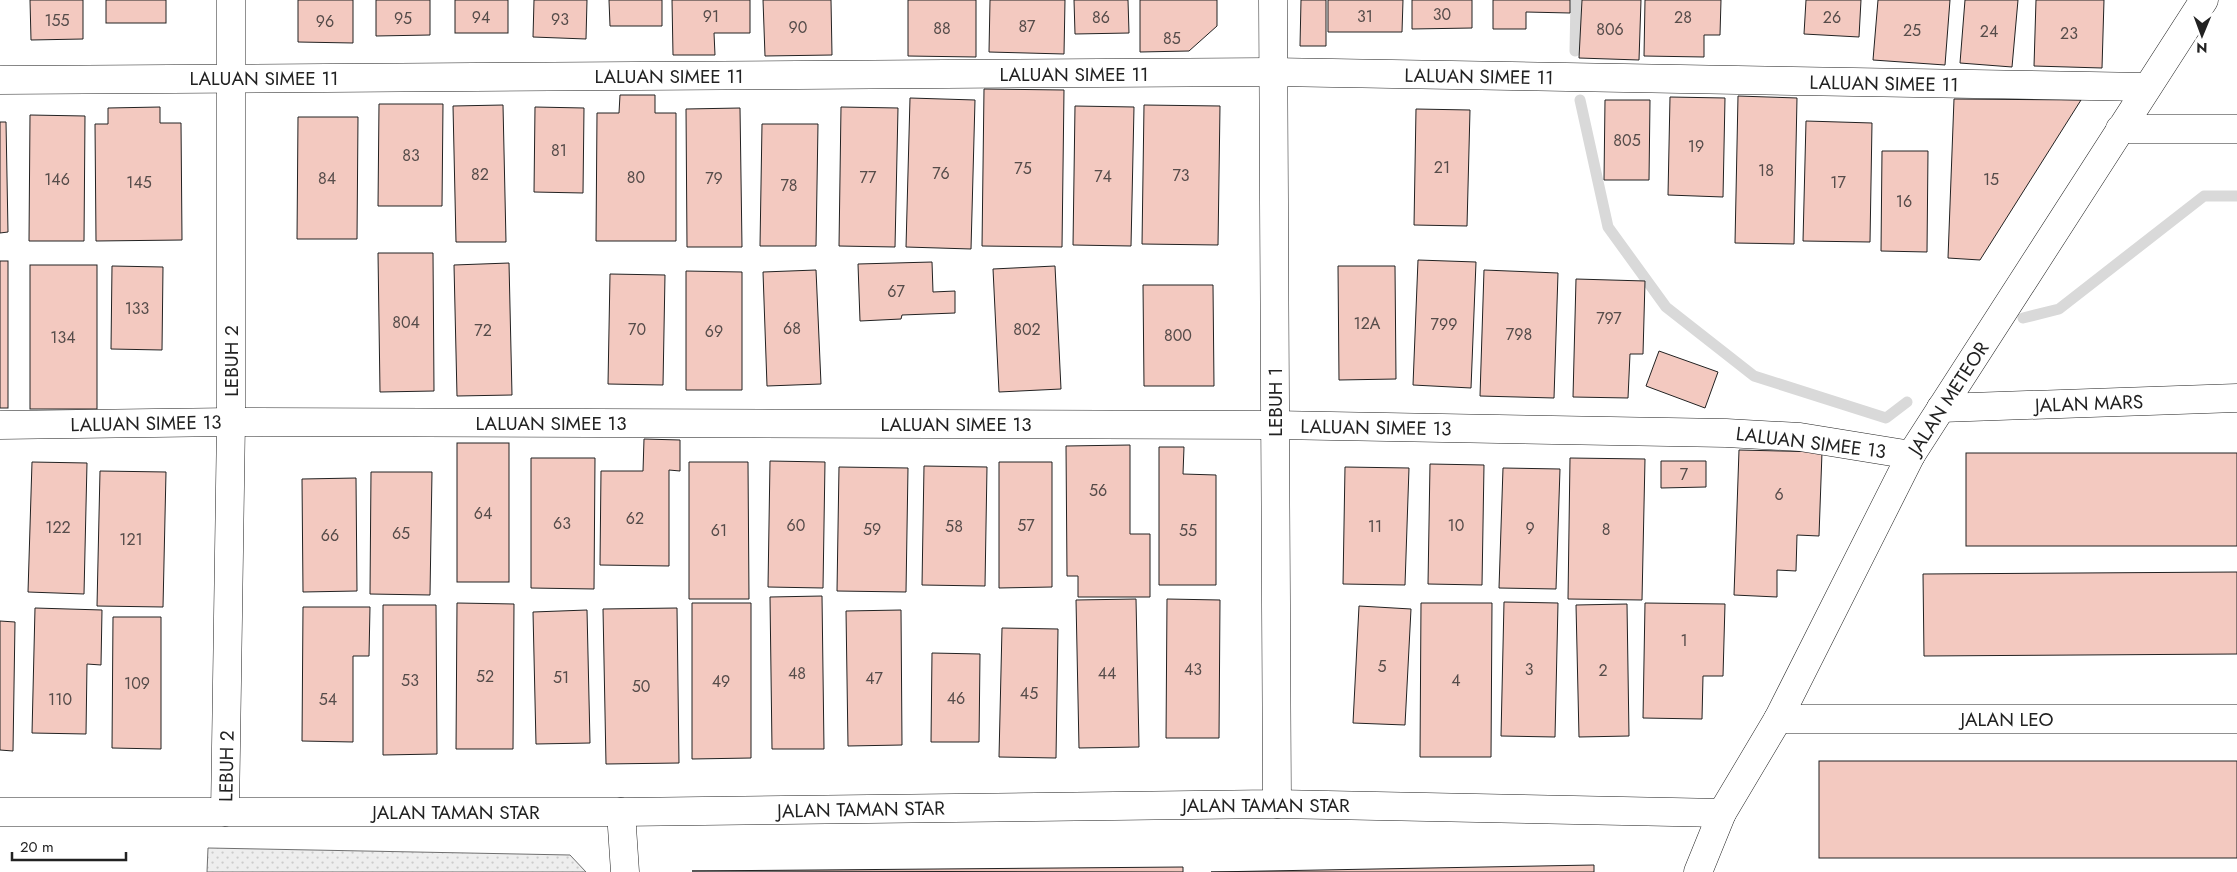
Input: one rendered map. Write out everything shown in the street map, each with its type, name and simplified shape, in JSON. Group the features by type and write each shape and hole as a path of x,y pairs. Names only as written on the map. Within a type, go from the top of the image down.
{"street":[{"name":"LEBUH 2","path":"226,812 231,422 231,0"},
{"name":"LEBUH 1","path":"1272,0 1277,804"},
{"name":"JALAN METEOR","path":"1698,872 1722,813 1778,720 1911,455 2204,0"},
{"name":"LALUAN SIMEE 11","path":"0,80 1273,72 2147,87"},
{"path":"2120,128 2237,128"},
{"name":"JALAN MARS","path":"1942,408 2237,398"},
{"name":"LALUAN SIMEE 13","path":"0,425 231,422 1275,425 1726,433 1800,437 1911,455"},
{"name":"JALAN LEO","path":"1778,720 2237,719"},
{"name":"JALAN TAMAN STAR","path":"0,812 621,812 1277,804 1722,813"},
{"path":"621,812 625,872"}],"shaded area":[{"path":"208,848 570,855 586,872 207,872"}],"building":[{"path":"30,0 83,0 83,39 31,40"},
{"path":"106,0 166,0 166,23 106,23"},
{"path":"298,0 353,0 353,43 298,42"},
{"path":"376,0 430,0 430,35 376,36"},
{"path":"455,0 508,0 508,33 455,33"},
{"path":"534,0 587,0 586,39 533,37"},
{"path":"609,0 662,0 662,26 610,26"},
{"path":"672,0 750,0 750,33 714,33 715,55 673,55"},
{"path":"763,0 831,0 832,55 765,56"},
{"path":"908,0 976,0 976,57 908,56"},
{"path":"990,0 1065,0 1064,54 989,52"},
{"path":"1074,0 1128,0 1129,33 1075,34"},
{"path":"1140,0 1217,0 1217,26 1189,51 1140,52"},
{"path":"1301,0 1326,0 1326,46 1300,46"},
{"path":"1328,0 1403,0 1402,32 1328,32"},
{"path":"1412,0 1472,0 1472,28 1412,29"},
{"path":"1493,0 1570,0 1570,13 1526,12 1526,29 1493,29"},
{"path":"1582,0 1641,0 1639,60 1579,58"},
{"path":"1645,0 1721,0 1720,35 1704,35 1704,57 1644,56"},
{"path":"1806,0 1861,0 1859,37 1804,34"},
{"path":"1878,0 1950,0 1945,65 1873,60"},
{"path":"1965,0 2018,0 2012,67 1960,63"},
{"path":"2036,0 2104,0 2102,68 2034,66"},
{"path":"984,89 1064,90 1062,247 982,246"},
{"path":"620,95 655,95 655,113 676,113 676,241 596,241 597,113 619,113"},
{"path":"1738,96 1797,98 1794,244 1735,243"},
{"path":"1670,97 1725,98 1723,197 1668,195"},
{"path":"910,98 975,100 971,249 906,247"},
{"path":"1954,99 2081,100 1980,260 1948,258"},
{"path":"1605,100 1650,100 1649,180 1604,180"},
{"path":"379,104 443,104 442,206 378,206"},
{"path":"503,105 506,242 456,242 453,106"},
{"path":"1144,105 1220,106 1218,245 1142,244"},
{"path":"1075,106 1134,107 1131,246 1073,245"},
{"path":"160,107 160,123 181,123 182,240 96,241 95,124 108,124 108,108"},
{"path":"535,107 584,108 583,193 534,192"},
{"path":"841,107 898,108 895,247 839,246"},
{"path":"740,108 742,247 687,247 686,109"},
{"path":"1416,109 1470,110 1467,226 1414,225"},
{"path":"30,115 85,116 84,241 29,241"},
{"path":"298,117 358,117 357,239 297,239"},
{"path":"1806,121 1872,123 1870,242 1803,241"},
{"path":"0,122 6,122 8,232 0,233"},
{"path":"762,124 818,124 816,246 760,246"},
{"path":"1882,151 1928,151 1927,252 1881,251"},
{"path":"378,253 433,253 434,391 380,392"},
{"path":"1418,260 1476,262 1471,388 1413,385"},
{"path":"0,261 8,261 8,408 0,408"},
{"path":"932,262 933,292 955,291 955,313 902,315 901,319 860,321 858,264"},
{"path":"509,263 512,395 457,396 454,265"},
{"path":"30,265 97,265 97,409 30,409"},
{"path":"112,266 163,267 162,350 111,349"},
{"path":"1055,266 1061,389 999,392 993,269"},
{"path":"1338,266 1395,266 1396,379 1339,380"},
{"path":"816,270 821,384 767,386 763,272"},
{"path":"1484,270 1558,273 1554,398 1480,396"},
{"path":"686,271 742,272 742,390 686,390"},
{"path":"610,274 665,275 663,385 608,384"},
{"path":"1576,279 1645,281 1643,354 1630,354 1628,398 1573,397"},
{"path":"1143,285 1213,285 1214,386 1144,386"},
{"path":"1659,351 1718,372 1705,408 1646,386"},
{"path":"644,439 680,440 680,471 669,470 669,566 600,565 601,471 643,471"},
{"path":"457,443 509,443 509,582 457,582"},
{"path":"1130,445 1130,534 1150,534 1150,597 1078,597 1078,576 1067,576 1066,446"},
{"path":"1159,447 1184,447 1183,474 1216,475 1216,585 1159,585"},
{"path":"1739,450 1822,452 1819,536 1797,535 1796,571 1777,570 1777,597 1734,595"},
{"path":"1966,453 2237,453 2237,546 1966,546"},
{"path":"531,458 595,458 594,589 531,588"},
{"path":"1570,458 1645,459 1642,600 1568,599"},
{"path":"770,461 825,462 823,588 768,587"},
{"path":"1661,461 1706,461 1706,487 1661,488"},
{"path":"32,462 87,463 84,594 28,592"},
{"path":"689,462 748,462 749,599 689,599"},
{"path":"999,462 1052,462 1052,587 999,588"},
{"path":"1430,464 1484,465 1482,585 1428,584"},
{"path":"924,466 987,467 985,586 922,585"},
{"path":"839,467 908,468 906,592 837,591"},
{"path":"1345,467 1409,468 1405,585 1343,584"},
{"path":"1503,468 1560,469 1556,589 1499,588"},
{"path":"100,471 166,472 163,607 97,606"},
{"path":"371,472 432,472 430,595 370,594"},
{"path":"356,478 357,591 303,592 302,479"},
{"path":"2237,572 2237,654 1924,656 1923,574"},
{"path":"822,596 824,749 772,749 770,597"},
{"path":"1136,599 1139,747 1079,748 1076,600"},
{"path":"1167,599 1220,600 1219,738 1166,738"},
{"path":"1504,602 1558,603 1555,737 1501,736"},
{"path":"457,603 514,604 513,749 456,749"},
{"path":"692,603 751,603 751,758 692,759"},
{"path":"1421,603 1492,603 1491,757 1420,757"},
{"path":"1645,603 1725,604 1723,676 1703,676 1702,719 1643,718"},
{"path":"1627,604 1629,736 1579,737 1576,605"},
{"path":"383,605 436,605 437,754 383,755"},
{"path":"1359,606 1411,609 1405,725 1353,723"},
{"path":"303,607 370,607 369,656 353,656 353,742 302,741"},
{"path":"35,608 102,610 101,665 87,664 86,734 32,733"},
{"path":"677,608 679,763 606,764 603,609"},
{"path":"587,610 590,743 536,744 533,612"},
{"path":"901,610 902,745 848,746 846,611"},
{"path":"113,617 161,617 161,749 112,748"},
{"path":"0,621 15,622 13,751 0,750"},
{"path":"1002,628 1058,629 1056,758 999,757"},
{"path":"932,653 980,654 979,742 931,742"},
{"path":"1819,761 2237,761 2237,858 1819,858"},
{"path":"1594,865 1594,872 1211,872"},
{"path":"1183,867 1183,872 692,871"}],"waterway":[{"path":"1575,51 1576,0"},
{"path":"1580,100 1608,227 1666,307 1754,376 1886,418 1907,402"},
{"path":"2023,318 2059,309 2204,196 2237,196"}]}
